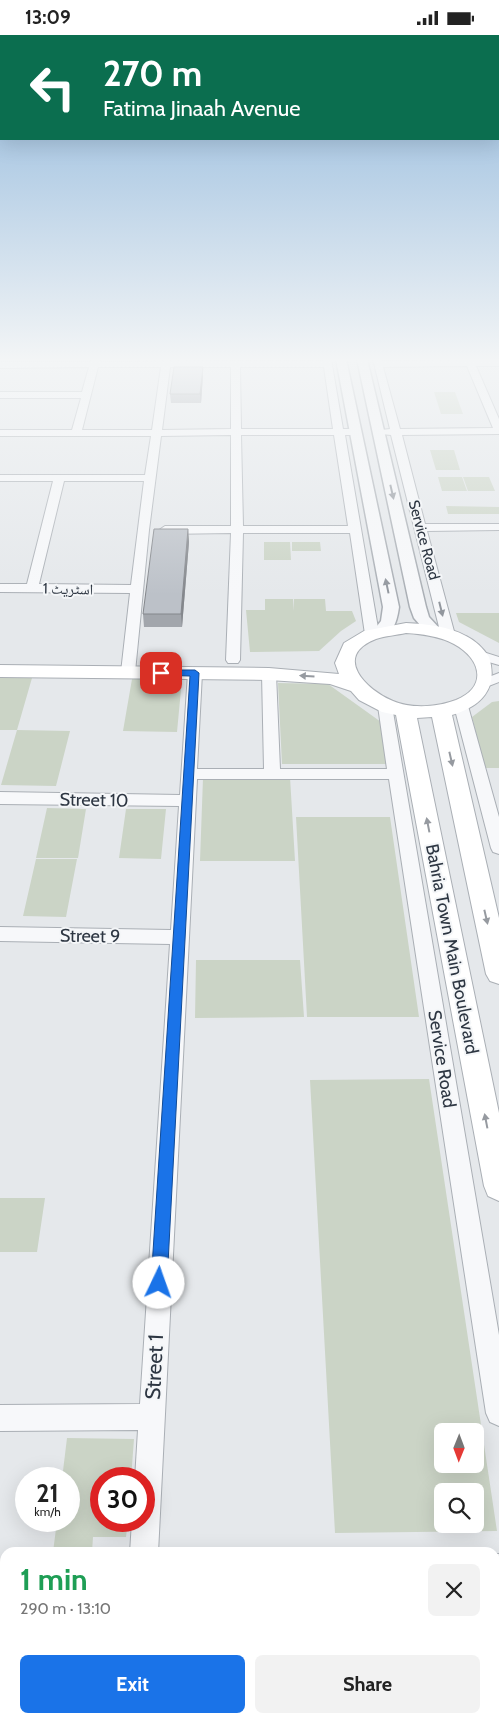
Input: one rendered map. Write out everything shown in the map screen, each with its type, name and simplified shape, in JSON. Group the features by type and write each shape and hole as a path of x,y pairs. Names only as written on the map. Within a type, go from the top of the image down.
{"main road":[{"path":"0,658 128,666 195,673 269,674 334,678 353,686 367,697 395,708 451,708 482,692 493,680 480,655 471,647 440,633 406,628 377,633 354,645 348,652 345,669 353,686"},
{"path":"0,671 233,661 321,661 348,652"},
{"name":"Bahria Town Main Boulevard","path":"395,708 499,1187"},
{"path":"451,708 499,974"}],"street":[{"path":"128,666 143,530 156,438"},
{"path":"233,661 237,529 235,438"},
{"path":"341,438 355,529 377,633"},
{"path":"356,438 391,607 389,622 377,633"},
{"path":"379,438 418,607 422,618 440,633"},
{"name":"Service Road","path":"397,438 421,528 440,633"},
{"path":"0,478 151,478"},
{"path":"32,588 59,478"},
{"path":"421,528 499,527"},
{"path":"143,530 355,529"},
{"name":"اسٹریٹ 1","path":"0,588 136,589"},
{"path":"480,655 499,661"},
{"name":"Street 1","path":"144,1547 195,673"},
{"path":"269,674 272,774"},
{"name":"Service Road","path":"395,708 397,774 499,1413"},
{"path":"451,708 482,781 499,848"},
{"path":"189,774 397,774"},
{"path":"482,781 499,781"},
{"name":"Street 10","path":"0,798 187,801"},
{"name":"Street 9","path":"0,934 179,937"},
{"path":"0,1418 152,1417"}],"green space":[{"path":"430,450 454,450 460,470 436,470"},
{"path":"438,477 462,477 467,491 442,491"},
{"path":"463,477 489,477 495,491 468,491"},
{"path":"446,506 499,507 499,514 448,514"},
{"path":"264,542 290,542 291,560 264,560"},
{"path":"292,542 320,542 321,551 292,551"},
{"path":"265,599 293,599 294,611 294,599 325,599 326,611 352,611 356,621 341,631 319,651 250,652 246,610 265,610"},
{"path":"456,613 499,613 499,643 459,622"},
{"path":"0,677 32,678 17,730 0,730"},
{"path":"132,679 182,679 177,732 123,731"},
{"path":"278,683 328,684 381,722 388,764 282,764"},
{"path":"499,701 499,768 485,768 472,717 492,702"},
{"path":"17,730 70,731 56,786 1,785"},
{"path":"290,777 295,861 200,861 203,778"},
{"path":"47,808 86,809 78,858 36,858"},
{"path":"126,809 166,809 161,859 119,858"},
{"path":"296,817 390,817 419,1017 307,1017"},
{"path":"36,859 77,859 66,917 23,916"},
{"path":"196,960 300,960 304,1017 195,1018"},
{"path":"429,1079 481,1423 434,1423 434,1473 484,1473 484,1445 497,1531 484,1531 484,1483 434,1483 434,1532 335,1533 310,1080"},
{"path":"0,1198 45,1198 37,1252 0,1252"},
{"path":"67,1438 134,1439 132,1467 90,1467 90,1532 127,1532 126,1537 93,1537 92,1547 54,1547 56,1532 80,1532 80,1467 63,1467"}],"building":[{"path":"154,529 188,529 181,614 143,614"}],"route":[{"path":"159,1283 195,673 161,673"}]}
